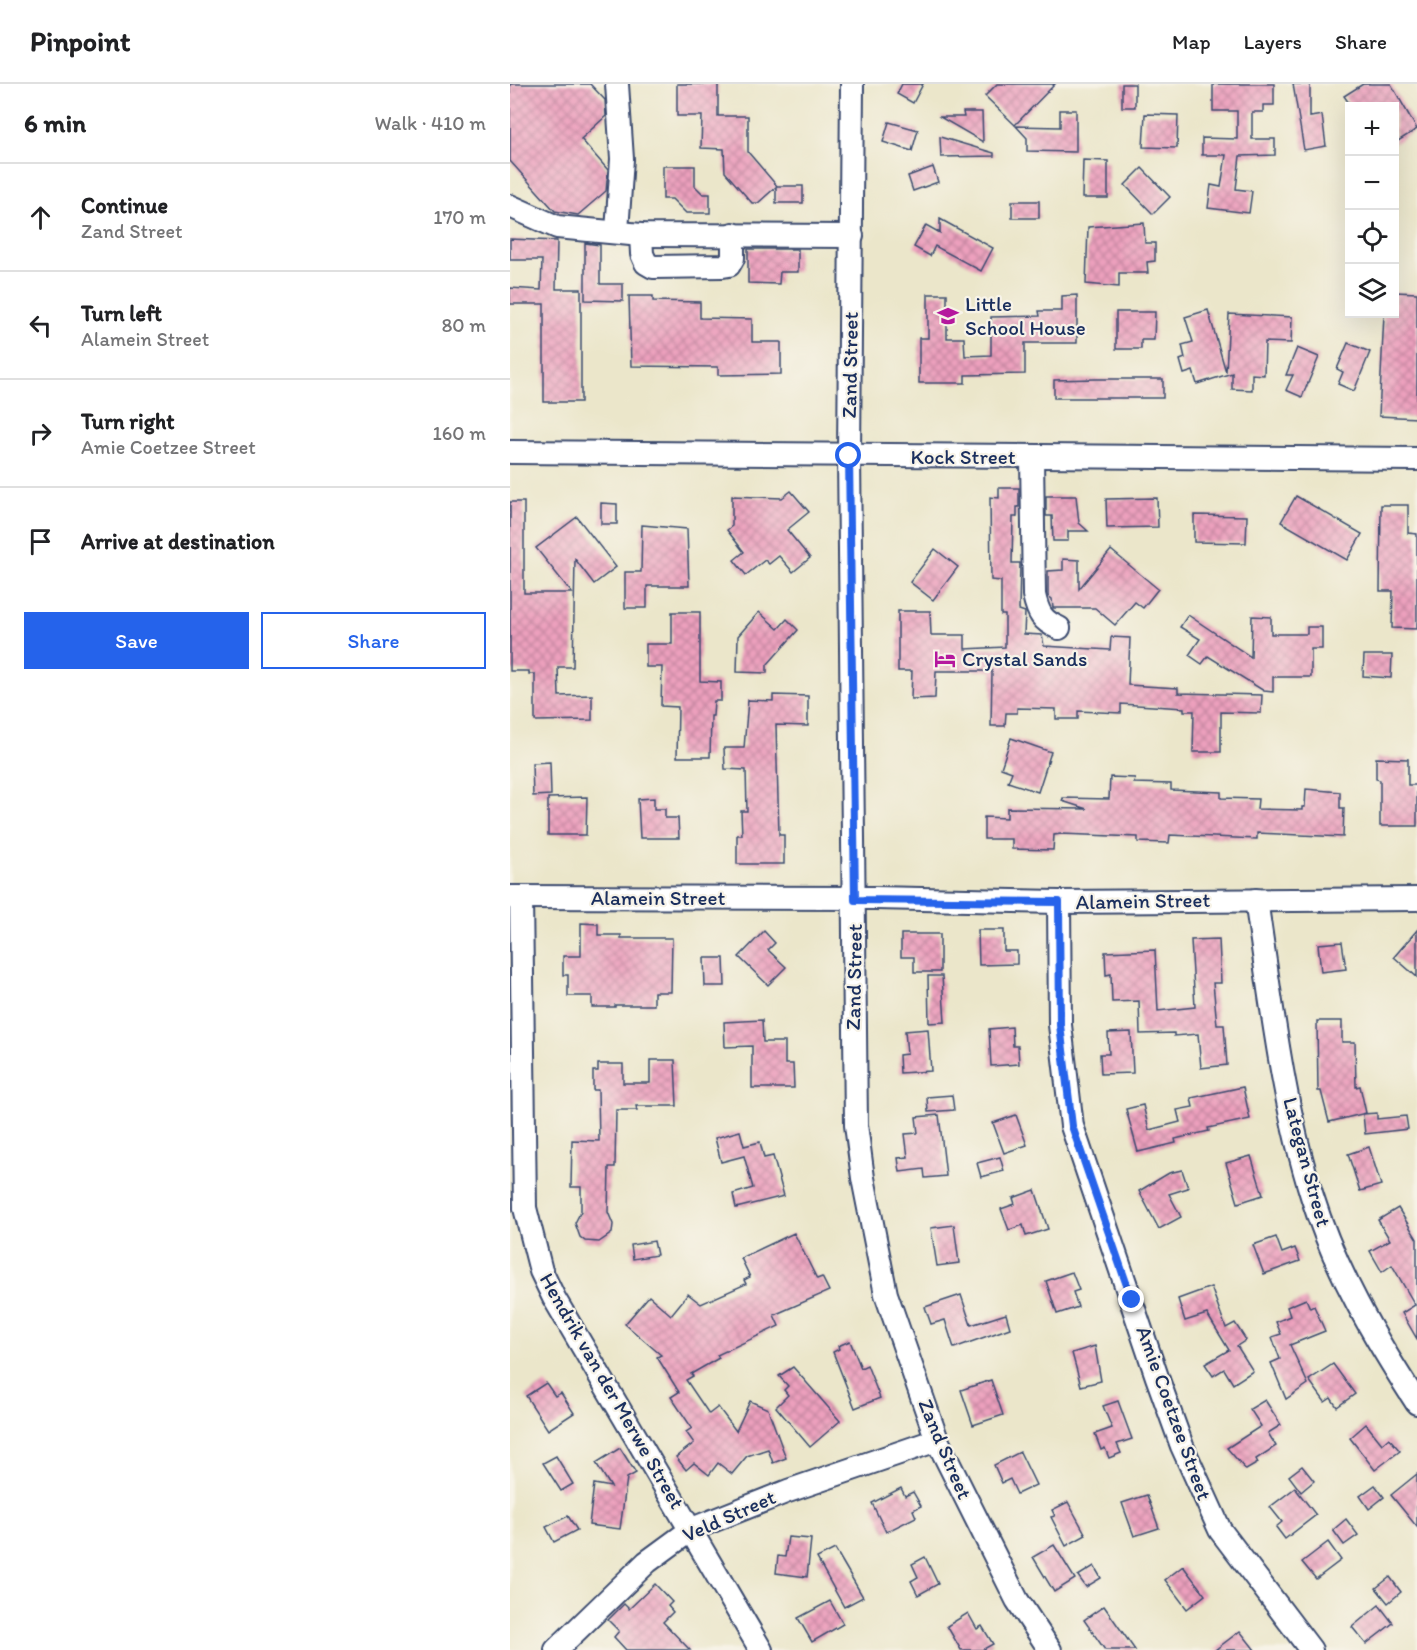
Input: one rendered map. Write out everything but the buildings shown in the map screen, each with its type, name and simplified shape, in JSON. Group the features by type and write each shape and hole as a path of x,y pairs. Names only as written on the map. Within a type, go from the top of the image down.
{"street":[{"path":"617,84 622,159 617,231"},
{"name":"Zand Street","path":"852,84 849,456 856,1125 863,1178 886,1294 937,1440 1017,1600 1050,1650"},
{"path":"510,206 557,227 642,235 852,236"},
{"path":"642,235 642,255 646,263 653,267 729,265 733,258 733,234"},
{"name":"Kock Street","path":"510,452 1417,459"},
{"path":"1032,457 1034,596 1038,612 1045,622 1059,628"},
{"name":"Alamein Street","path":"516,897 1059,902 1417,899"},
{"name":"Hendrik van der Merwe Street","path":"516,897 525,1208 541,1271 554,1298 762,1650"},
{"name":"Lategan Street","path":"1256,900 1294,1128 1312,1197 1339,1269 1394,1368 1417,1403"},
{"name":"Amie Coetzee Street","path":"1059,902 1060,1025 1072,1126 1182,1446 1220,1530 1311,1650"},
{"name":"Veld Street","path":"556,1650 647,1562 692,1529 788,1491 937,1440"}],"place":[{"name":"Little School House","path":"948,316"},
{"name":"Crystal Sands","path":"945,659"}],"route":[{"path":"849,456 855,900 875,898 1059,902 1062,1060 1072,1126 1132,1300"}]}
